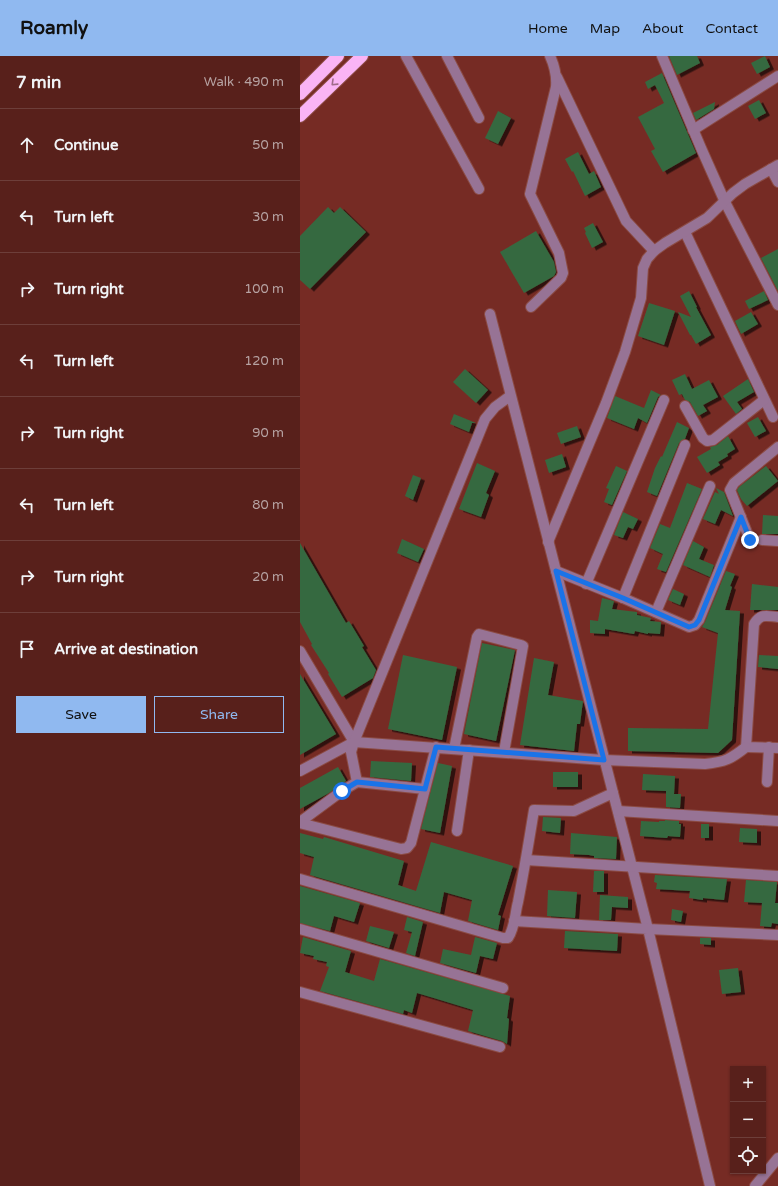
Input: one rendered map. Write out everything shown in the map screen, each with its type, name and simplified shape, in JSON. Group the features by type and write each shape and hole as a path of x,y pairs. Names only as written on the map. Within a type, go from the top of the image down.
{"highway":[{"path":"300,94 338,56"},
{"path":"300,116 362,56"}],"street":[{"path":"406,56 478,189"},
{"path":"447,56 479,118"},
{"path":"550,56 555,67 557,77 626,221 654,251"},
{"path":"662,56 725,202 778,305"},
{"path":"693,130 778,76"},
{"path":"531,307 561,278 563,273 559,253 530,194 557,77"},
{"path":"548,542 606,403 625,352 641,298 643,268 647,259 664,243 707,218 745,184 775,167 778,182"},
{"path":"685,232 772,417"},
{"path":"490,314 633,868 710,1186"},
{"path":"357,782 351,752 354,742 485,419 495,408 510,396"},
{"path":"586,584 664,400"},
{"path":"685,406 703,438 713,440 764,400"},
{"path":"623,598 685,445"},
{"path":"750,540 730,490 734,483 778,447"},
{"path":"656,612 710,486"},
{"path":"556,571 689,627 695,625 699,620 741,517"},
{"path":"762,540 778,540"},
{"path":"746,747 754,624 757,618 764,615 778,617"},
{"path":"454,749 477,637 479,634 523,646 504,752"},
{"path":"300,651 354,742"},
{"path":"301,769 354,742 604,760 705,764 732,758 746,747 773,747 767,782"},
{"path":"300,823 401,849 407,848 411,843 436,747"},
{"path":"457,831 469,750"},
{"path":"300,823 342,791 357,782 425,789"},
{"path":"300,879 503,938 508,938 514,921 534,810 574,811 613,793"},
{"path":"618,811 778,821"},
{"path":"526,860 633,868 778,876"},
{"path":"514,921 778,935"},
{"path":"300,929 503,988"},
{"path":"300,992 500,1047"},
{"path":"755,1186 778,1158"}],"building":[{"path":"669,56 697,56 700,63 677,75"},
{"path":"765,56 770,67 757,74 751,63"},
{"path":"662,73 696,153 663,172 651,151 655,149 638,117 664,103 655,85 648,89 645,82"},
{"path":"759,100 766,113 755,119 748,106"},
{"path":"715,102 714,109 696,120 693,113"},
{"path":"498,111 511,118 498,144 485,138"},
{"path":"578,152 589,174 594,171 601,187 585,196 573,171 572,172 565,159"},
{"path":"328,207 334,213 340,207 366,232 310,289 300,280 300,236"},
{"path":"593,223 603,242 592,248 584,228"},
{"path":"536,231 554,262 556,272 554,276 524,293 500,252"},
{"path":"778,249 778,291 761,258"},
{"path":"689,291 711,335 696,344 678,312 691,317 680,296"},
{"path":"764,291 768,300 749,309 745,301"},
{"path":"649,303 675,311 664,345 638,336"},
{"path":"751,312 758,324 741,334 735,321"},
{"path":"465,369 488,390 476,403 453,382"},
{"path":"685,374 692,389 709,380 718,397 703,405 707,411 698,416 690,402 685,400 682,394 679,395 672,380"},
{"path":"748,379 754,392 737,402 742,409 736,414 723,396"},
{"path":"651,390 661,395 658,397 647,423 638,418 634,429 607,418 615,396 644,408"},
{"path":"454,414 476,423 472,423 469,432 450,424"},
{"path":"758,417 766,431 755,437 747,423"},
{"path":"677,422 689,428 685,439 679,443 657,496 647,492 655,468 661,456 662,457"},
{"path":"577,426 581,437 561,444 557,433"},
{"path":"728,436 735,449 727,454 728,456 718,462 720,465 707,473 697,457 711,449 710,447 717,445"},
{"path":"562,454 566,467 549,473 545,460"},
{"path":"477,463 495,471 486,493 489,495 481,517 459,509"},
{"path":"616,466 627,471 612,505 604,502 609,489 606,488"},
{"path":"766,466 778,481 747,506 741,499 737,490"},
{"path":"413,475 421,478 413,500 405,496"},
{"path":"687,483 702,489 666,572 657,569 663,554 650,548 660,524 670,528"},
{"path":"716,488 724,492 733,516 721,510 715,524 703,519 715,492 719,494"},
{"path":"623,512 638,519 633,529 628,527 623,538 614,535"},
{"path":"763,515 778,516 778,534 762,534"},
{"path":"402,539 424,549 418,562 397,553"},
{"path":"693,541 704,547 699,559 714,565 710,577 683,565"},
{"path":"300,543 346,623 349,621 364,646 362,647 376,670 373,678 342,697 311,645 312,644 300,622"},
{"path":"726,571 735,574 730,586 732,587 725,610 740,611 732,740 718,753 628,751 628,728 708,729 718,633 702,627"},
{"path":"752,584 778,587 778,610 750,610"},
{"path":"673,589 684,594 680,605 668,600"},
{"path":"602,598 614,601 612,609 637,612 637,615 651,618 650,621 661,622 660,634 648,634 635,631 634,634 605,629 605,634 590,633 590,620 598,621"},
{"path":"482,643 515,650 496,741 464,734"},
{"path":"403,655 457,667 442,740 388,729"},
{"path":"759,655 778,656 778,669 758,667"},
{"path":"534,658 554,662 548,695 583,701 580,724 577,724 574,751 520,745"},
{"path":"300,674 336,734 300,755"},
{"path":"371,761 412,763 411,781 370,777"},
{"path":"438,763 452,766 440,833 421,829"},
{"path":"338,767 346,781 329,793 300,809 300,788"},
{"path":"553,772 578,772 578,787 553,787"},
{"path":"643,774 675,776 674,794 681,794 680,808 666,807 666,791 642,790"},
{"path":"543,817 561,818 560,833 542,831"},
{"path":"665,820 679,821 679,824 681,824 680,837 668,836 667,838 640,836 641,821 659,822"},
{"path":"701,824 709,824 709,838 701,838"},
{"path":"740,828 757,829 757,843 739,842"},
{"path":"300,833 323,839 324,837 404,861 398,885 416,891 431,842 513,866 498,915 501,916 498,930 468,921 472,900 444,892 440,913 310,875 314,857 300,853"},
{"path":"571,833 617,837 616,859 594,858 594,856 589,855 570,854"},
{"path":"594,871 604,871 604,892 593,892"},
{"path":"655,875 727,879 724,900 689,898 690,891 656,889 657,883 654,882"},
{"path":"746,880 777,882 775,903 778,903 778,924 772,923 771,927 760,926 762,903 744,902"},
{"path":"300,886 360,903 354,922 334,916 330,931 300,923"},
{"path":"548,890 577,892 575,918 547,916"},
{"path":"600,895 628,897 628,908 612,907 611,920 599,920"},
{"path":"672,909 683,911 681,922 671,920"},
{"path":"407,917 423,922 415,956 406,953 412,932 404,930"},
{"path":"370,926 394,932 389,948 366,941"},
{"path":"565,931 618,934 617,951 564,948"},
{"path":"303,937 351,951 345,972 374,981 380,959 510,996 507,1018 509,1019 507,1044 502,1041 468,1031 473,1010 417,993 412,1013 404,1010 403,1014 320,991 329,967 326,966 327,962 313,959 314,956 300,953"},
{"path":"475,937 497,943 493,959 480,956 476,973 440,963 443,949 471,955"},
{"path":"700,938 711,938 711,945 700,944"},
{"path":"738,968 741,992 722,994 719,970"}],"route":[{"path":"342,791 357,782 425,789 436,747 604,760 556,571 689,627 695,625 699,620 741,517 750,540"}]}
